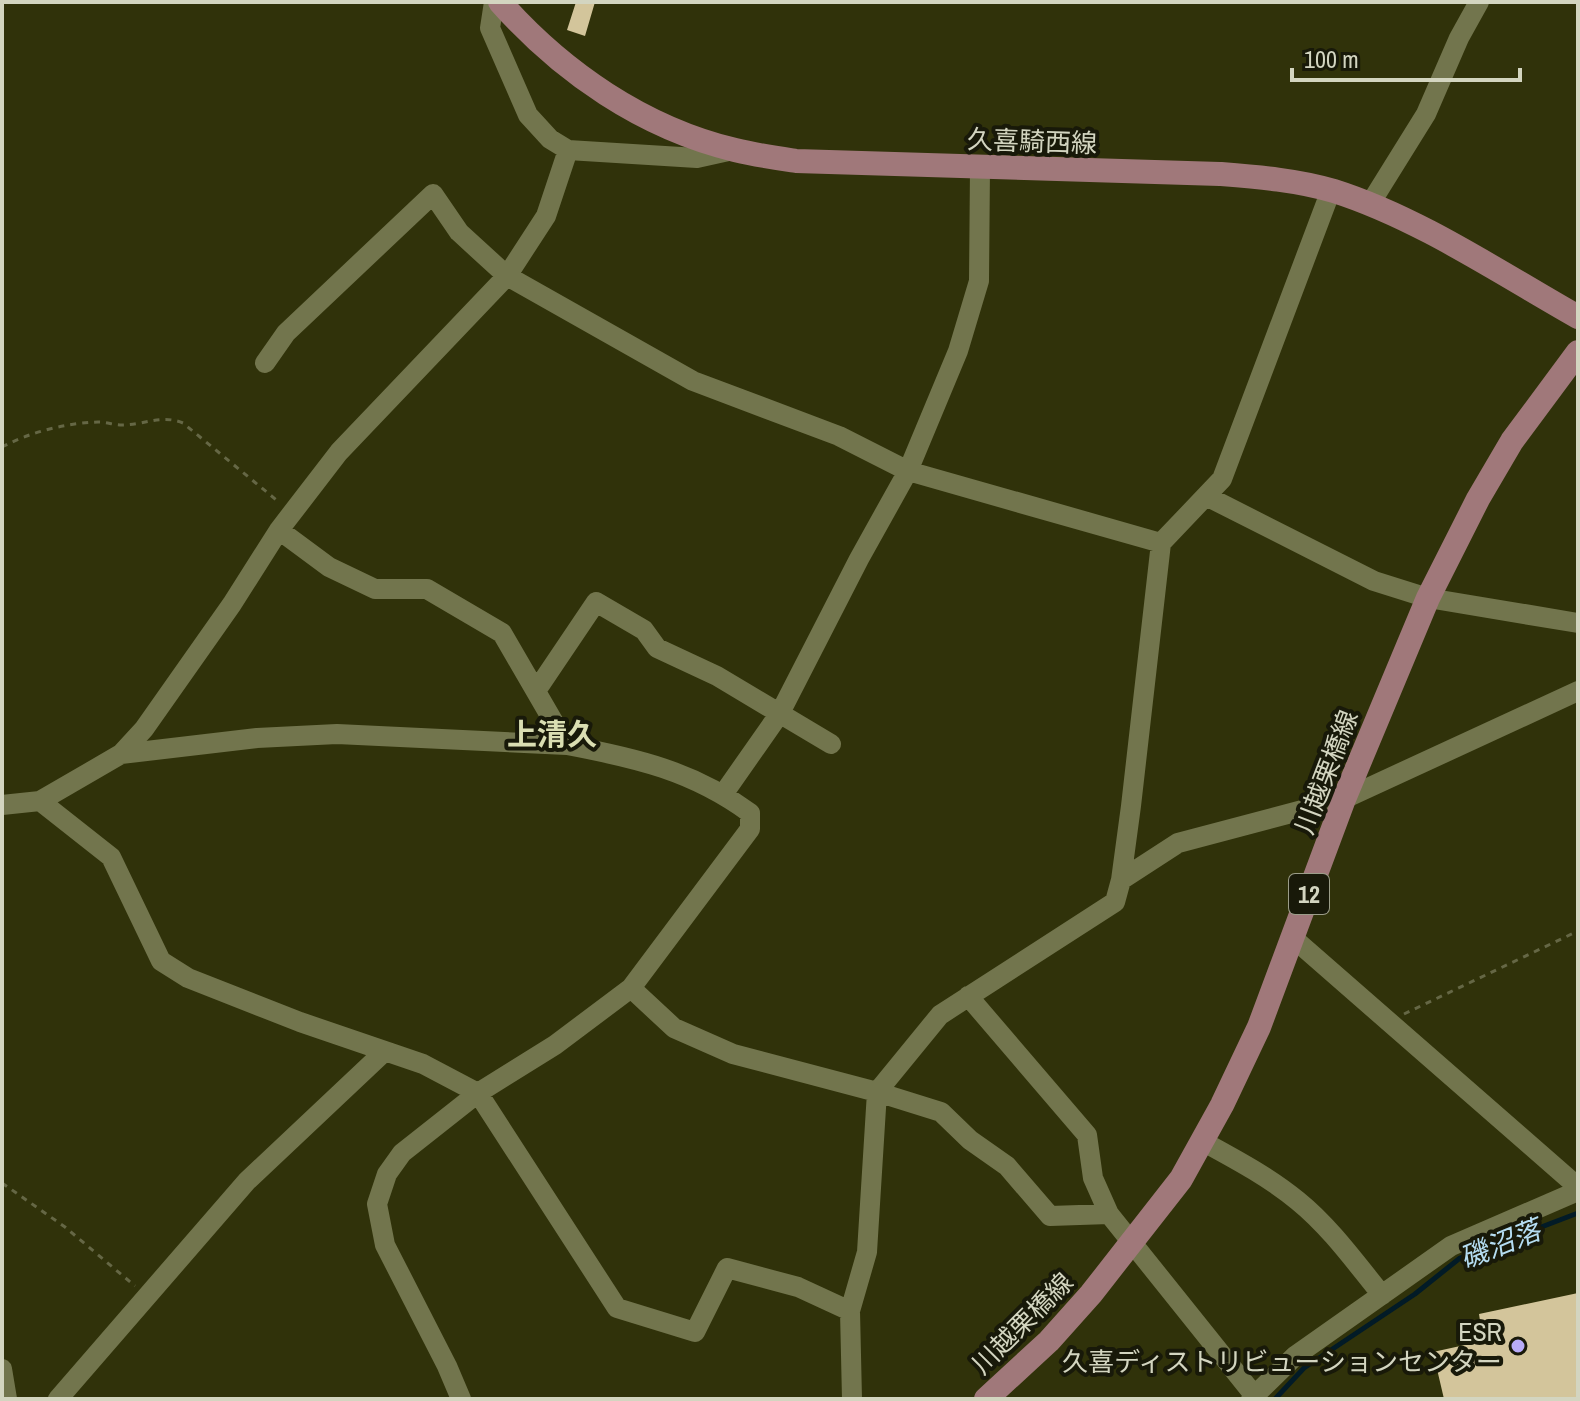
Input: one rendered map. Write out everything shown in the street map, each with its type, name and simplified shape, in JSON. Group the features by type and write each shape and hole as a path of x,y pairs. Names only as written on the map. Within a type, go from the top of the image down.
{"main road":[{"name":"久喜騎西線","path":"497,2 570,70 621,104 669,128 733,150 796,161 1220,174 1281,179 1331,190 1370,204 1578,317"},
{"name":"川越栗橋線","path":"986,1399 1049,1341 1091,1294 1181,1179 1259,1027 1344,799 1428,598 1478,499 1512,441 1578,352"}],"street":[{"path":"497,2 490,28 528,115 550,139 568,150 697,158 733,150"},
{"path":"1370,204 1426,114 1459,38 1479,2"},
{"path":"2,805 40,801 121,754 144,729 181,679 279,530 339,452 507,276 546,216 568,150"},
{"path":"724,793 780,713 908,471 958,351 979,281 980,168"},
{"path":"852,1399 850,1311 867,1252 877,1092 940,1015 1115,902 1121,880 1161,543 1222,479 1331,190"},
{"path":"265,363 286,333 433,194 459,232 507,276 693,381 839,436 908,471 1161,543"},
{"path":"1206,496 1374,581 1428,598 1578,623"},
{"path":"279,530 329,567 375,589 427,589 502,633 567,745"},
{"path":"536,691 596,602 644,630 657,648 717,676 831,744"},
{"path":"1121,880 1178,843 1344,799 1578,691"},
{"path":"121,754 257,738 337,734 567,745 638,758 688,776 724,793 750,813 750,829 631,988 555,1045 478,1093 402,1153 387,1174 377,1204 385,1245 461,1399"},
{"path":"40,801 111,857 161,961 188,978 300,1022 423,1064 478,1093 617,1308 695,1332 727,1268 798,1287 850,1311"},
{"path":"968,996 1087,1135 1093,1178 1109,1214 1253,1397 1295,1356 1451,1246 1578,1189 1293,938"},
{"path":"631,988 674,1028 700,1041 733,1054 941,1112 970,1140 1007,1166 1050,1216 1109,1214"},
{"path":"58,1399 247,1181 385,1051"},
{"path":"1202,1141 1298,1201 1338,1241 1382,1295"},
{"path":"2,1369 7,1399"}],"path":[{"path":"2,447 32,434 81,423 123,425 173,419 183,423 292,514"},
{"path":"1389,1021 1578,931"},
{"path":"2,1183 65,1227 148,1297"}],"building":[{"path":"576,2 595,2 585,36 567,30"},
{"name":"ESR 久喜ディストリビューションセンター","path":"1578,1293 1578,1399 1444,1399 1433,1352 1483,1341 1479,1314"}],"waterway":[{"name":"磯沼落","path":"1275,1399 1304,1368 1415,1294 1460,1258 1578,1213"}],"place":[{"name":"ESR 久喜ディストリビューションセンター","path":"1518,1346"}],"district":[{"name":"上清久","path":"552,734"}]}
